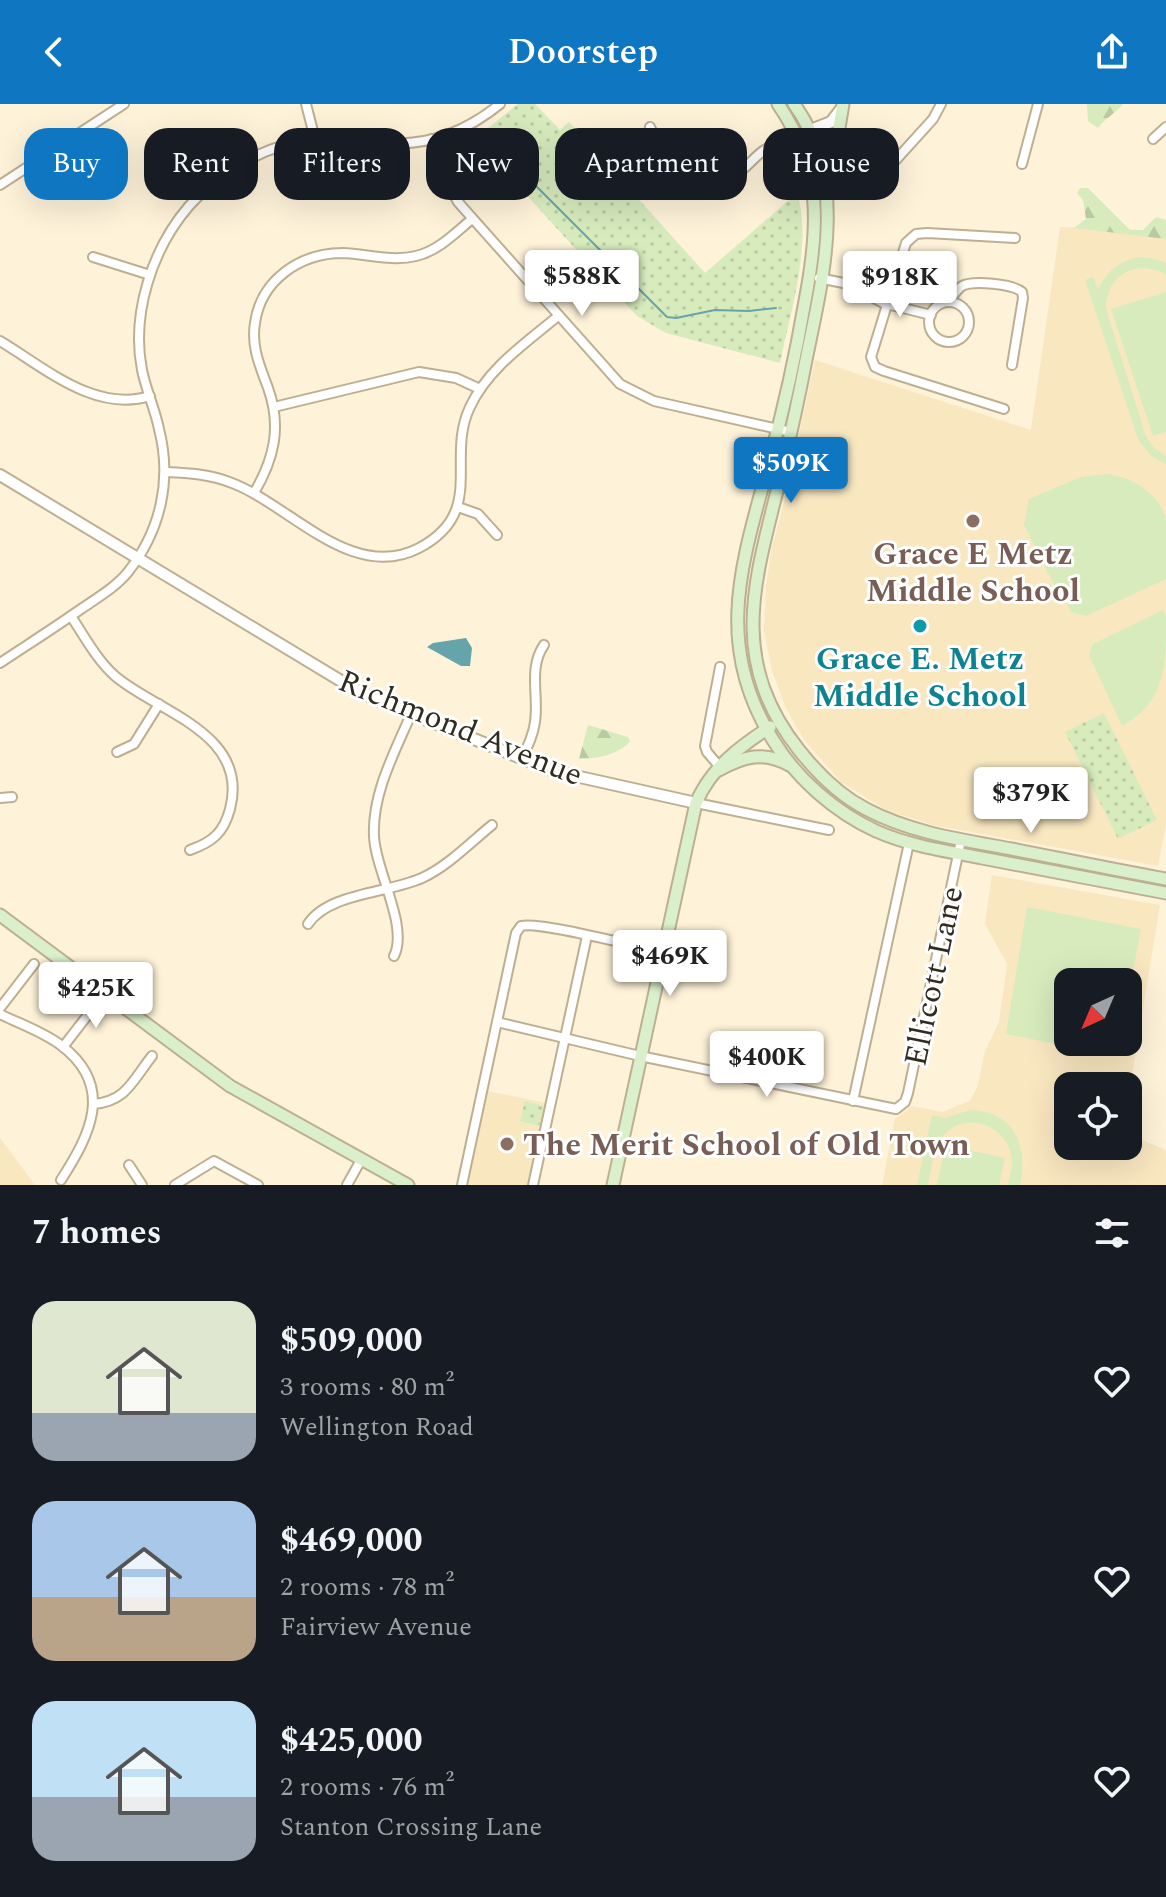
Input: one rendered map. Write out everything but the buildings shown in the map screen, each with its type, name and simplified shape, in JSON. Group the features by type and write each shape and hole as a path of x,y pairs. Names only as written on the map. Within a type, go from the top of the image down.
{"main road":[{"path":"778,104 793,128"},
{"path":"794,104 808,128"},
{"path":"843,104 830,169 828,242 822,278 791,432 755,578 752,613 756,658 779,720 823,778 850,799 900,824 961,840 1166,879"},
{"path":"813,200 815,241 796,353 741,573 737,619 745,679 766,729 794,769 837,808 874,830 909,843 1166,893"},
{"path":"613,1185 696,803 716,770 779,720"},
{"path":"716,770 757,755 771,757 794,769"},
{"path":"0,915 230,1086 408,1185"}],"street":[{"path":"0,185 124,104"},
{"path":"306,104 312,128"},
{"path":"463,128 500,104"},
{"path":"814,128 836,119 843,104"},
{"path":"899,156 933,119 941,104"},
{"path":"1022,164 1038,104"},
{"path":"650,127 672,164 686,175 708,181 722,180 738,173 763,151"},
{"path":"1153,139 1166,127"},
{"path":"0,663 115,585 138,559 157,520 166,472 162,441 142,372 140,338 150,275 166,239 182,215 219,179 261,154 274,150"},
{"path":"457,200 620,384 654,401 791,432"},
{"path":"254,493 266,472 277,431 274,407 257,359 254,331 261,301 278,277 295,265 321,255 342,253 396,258 421,255 437,247 472,219"},
{"path":"1004,409 875,367 871,357 906,243 916,234 1015,238"},
{"path":"93,257 150,275"},
{"path":"810,276 848,284 887,304 931,315"},
{"path":"949,302 963,308 969,327 960,339 950,342 936,336 930,327 931,315 939,305 949,302 958,289 969,284 1013,286 1022,292 1012,365"},
{"path":"166,472 216,477 254,493 346,549 378,558 402,555 423,546 443,529 458,507 462,491 461,455 465,421 480,389 497,369 558,316"},
{"path":"0,341 96,396 119,402 150,396"},
{"path":"274,407 419,372 456,378 480,389"},
{"name":"Richmond Avenue","path":"0,475 351,687 411,714 575,778 829,830"},
{"path":"458,507 478,514 497,535"},
{"path":"71,616 114,675 208,736 223,757 231,776 231,803 225,825 214,839 190,850"},
{"path":"521,759 533,735 535,667 544,645"},
{"path":"716,770 705,746 720,667"},
{"path":"117,752 134,744 159,704"},
{"path":"394,956 398,937 374,843 376,808 411,714"},
{"path":"0,798 12,797"},
{"path":"308,924 325,907 411,883 434,872 492,825"},
{"name":"Ellicott Lane","path":"853,1101 896,1109 905,1102 961,840"},
{"path":"497,1022 853,1101 909,843"},
{"path":"462,1185 516,933 521,926 527,924 663,952"},
{"path":"533,1185 587,936"},
{"path":"0,1008 34,964"},
{"path":"63,1047 104,994"},
{"path":"0,1014 63,1047 83,1071 94,1114 86,1139 61,1180"},
{"path":"93,1104 108,1103 120,1097 152,1056"},
{"path":"347,1185 361,1160"},
{"path":"175,1185 214,1161 258,1185"},
{"path":"129,1165 142,1185"}],"shaded area":[{"name":"Grace E Metz Middle School","path":"1060,227 1166,231 1166,825 1158,866 933,825 886,810 841,782 804,740 785,706 772,671 764,631 772,547 815,360 1031,430"},
{"path":"992,875 1160,905 1142,1015 1142,968 1054,968 1054,1056 1135,1056 1133,1072 1054,1072 1054,1160 1142,1160 1142,1140 1166,1150 1166,1185 882,1185 895,1119 912,1106 942,1112 970,1101 978,1085 985,1051 999,1022 1007,964 985,924"},
{"name":"The Merit School of Old Town","path":"487,1091 547,1103 530,1185 466,1185"},
{"path":"0,1138 35,1185 0,1185"}],"green space":[{"path":"518,104 535,104 558,128 555,128 555,200 639,200 705,273 789,200 798,200 801,255 780,363 666,333 637,316 531,200 539,200 539,128 488,128"},
{"path":"1087,104 1123,104 1098,128 1088,121"},
{"path":"1080,188 1088,188 1130,230 1143,230 1156,217 1166,220 1166,239 1074,228 1086,219 1083,200 1077,193"},
{"path":"1139,257 1166,263 1166,275 1144,268 1125,273 1111,287 1106,309 1146,437 1154,448 1166,456 1166,464 1151,456 1138,439 1085,280 1093,277 1098,290 1114,268"},
{"path":"1166,292 1166,432 1153,436 1111,309"},
{"path":"1107,474 1143,488 1163,510 1166,520 1166,579 1086,616 1071,612 1062,592 1058,593 1024,525 1029,499 1081,477"},
{"path":"1163,610 1166,634 1160,681 1147,705 1122,726 1089,655 1093,644"},
{"path":"1104,713 1157,820 1118,839 1065,732"},
{"path":"588,725 628,737 630,741 626,746 600,757 579,759"},
{"path":"1027,907 1141,929 1134,968 1054,968 1054,1044 1006,1034"},
{"path":"525,1101 544,1106 539,1126 520,1121"},
{"path":"970,1110 998,1117 1015,1133 1022,1157 1020,1185 1008,1185 1012,1158 999,1133 979,1123 968,1123 947,1132 935,1152 928,1185 917,1185 932,1115 945,1118"},
{"path":"945,1145 1005,1158 999,1185 937,1185"}],"water":[{"path":"466,638 472,648 470,666 461,666 427,647 433,643"}],"waterway":[{"path":"539,189 667,317 715,310 776,308"}],"place":[{"name":"Grace E Metz Middle School","path":"973,521"},
{"name":"Grace E. Metz Middle School","path":"920,626"},
{"name":"The Merit School of Old Town","path":"507,1144"}]}
